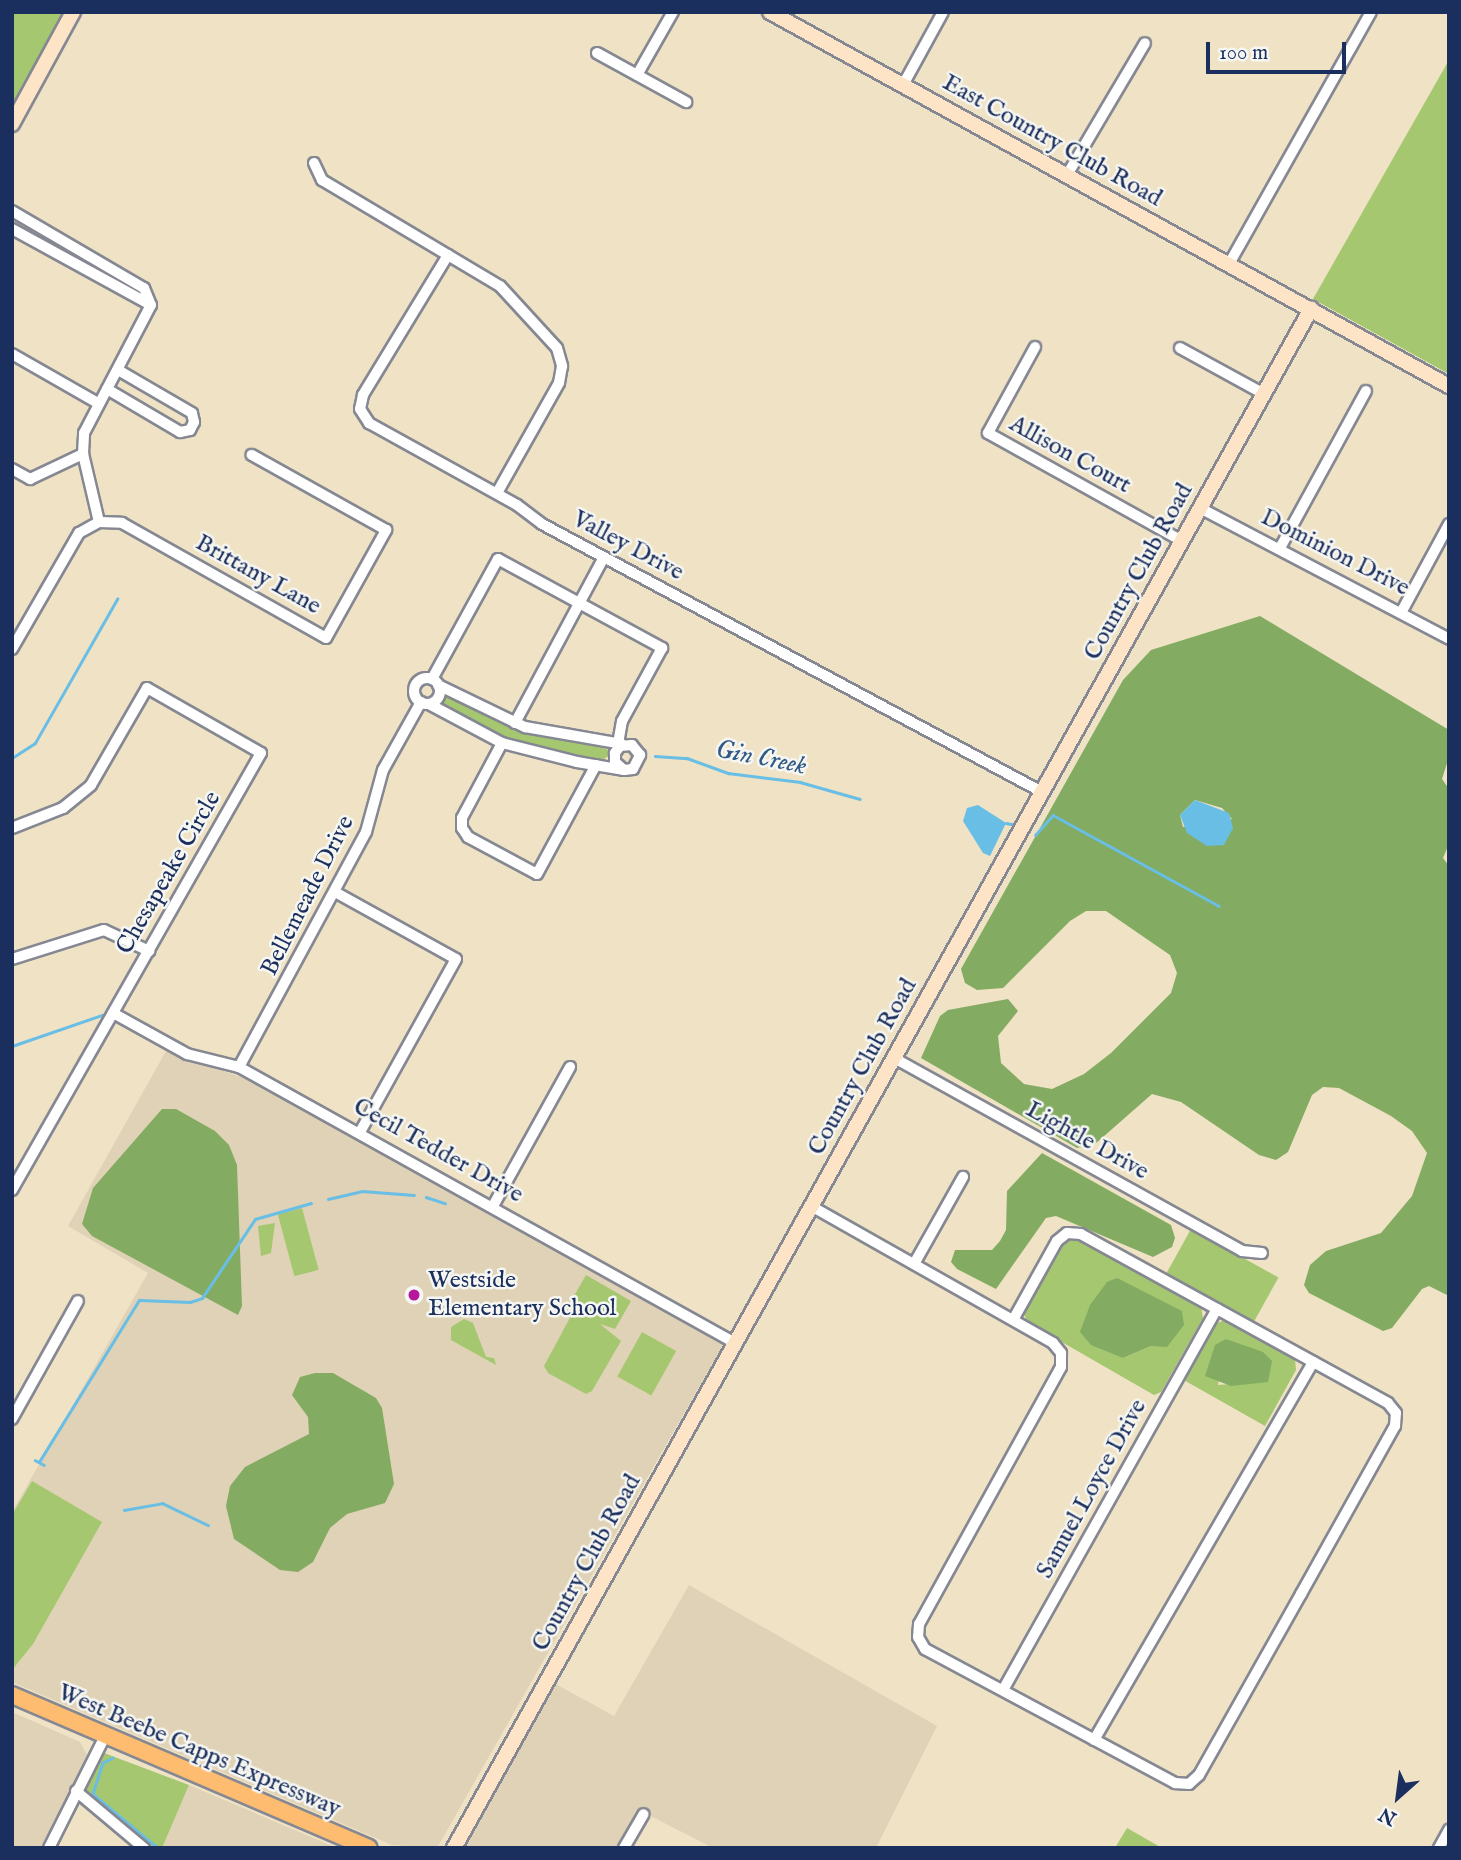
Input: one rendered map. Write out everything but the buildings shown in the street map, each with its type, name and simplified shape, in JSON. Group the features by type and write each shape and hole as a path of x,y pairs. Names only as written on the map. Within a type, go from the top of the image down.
{"main road":[{"name":"West Beebe Capps Expressway","path":"12,1695 369,1848"}],"street":[{"path":"12,124 73,12"},
{"path":"637,75 673,12"},
{"name":"East Country Club Road","path":"770,12 1449,386"},
{"path":"903,85 943,12"},
{"path":"1229,264 1371,12"},
{"path":"1067,175 1145,43"},
{"path":"597,53 686,102"},
{"path":"314,163 322,180 500,286 557,348 562,366 559,383 496,493"},
{"path":"12,211 144,288 151,305 83,433 83,454 99,522 79,533 12,649"},
{"path":"12,229 151,305"},
{"name":"Valley Drive","path":"448,255 369,385 360,408 369,423 604,557 1042,792"},
{"name":"Country Club Road","path":"454,1848 1311,309"},
{"name":"Allison Court","path":"1035,347 988,433 1182,541"},
{"path":"1180,348 1264,394"},
{"path":"12,354 98,404"},
{"path":"107,389 180,432 190,430 194,422 192,413 118,370"},
{"path":"1280,548 1366,391"},
{"path":"12,469 30,479 83,454"},
{"name":"Brittany Lane","path":"99,522 122,523 326,638 386,530 252,455"},
{"name":"Dominion Drive","path":"1200,508 1402,611 1449,639"},
{"path":"1402,611 1449,524"},
{"path":"514,723 604,557"},
{"path":"425,703 439,697 435,682 498,559 662,649 622,721 623,744 614,757 624,770"},
{"path":"435,682 514,723 559,736 623,744 636,748 640,759 633,769 624,770 502,743 415,696 417,683 435,682"},
{"name":"Chesapeake Circle","path":"12,828 63,808 91,785 147,688 261,753 113,1013 16,1174 12,1190"},
{"name":"Bellemeade Drive","path":"239,1067 368,828 383,770 425,703"},
{"path":"502,743 461,818 462,828 468,837 537,874 596,765"},
{"path":"335,892 456,959 360,1132"},
{"path":"12,959 104,930 149,951"},
{"name":"Cecil Tedder Drive","path":"113,1013 187,1054 239,1067 736,1343"},
{"name":"Lightle Drive","path":"894,1058 1242,1251 1262,1253"},
{"path":"493,1206 570,1068"},
{"path":"914,1264 963,1177"},
{"path":"811,1206 1053,1343 1061,1353 1060,1367 919,1624 918,1637 925,1649 1175,1783 1189,1784 1199,1775 1395,1426 1396,1413 1388,1403 1081,1234 1067,1233 1057,1241 1013,1320"},
{"path":"12,1419 78,1301"},
{"name":"Samuel Loyce Drive","path":"1003,1690 1217,1309"},
{"path":"1094,1740 1313,1362"},
{"path":"49,1848 105,1736"},
{"path":"76,1791 144,1848"},
{"path":"624,1848 644,1814"},
{"path":"1439,1848 1449,1829"}],"shaded area":[{"path":"166,1051 255,1082 724,1343 437,1848 392,1845 12,1682 12,1512 148,1273 68,1226"},
{"path":"689,1585 937,1726 876,1848 713,1848 639,1810 615,1848 460,1848 552,1682 614,1716"},
{"path":"12,1712 80,1742 87,1755 41,1848 12,1848"},
{"path":"189,1785 337,1848 162,1848"}],"green space":[{"path":"12,12 66,12 12,110 13,68"},
{"path":"1449,60 1449,374 1313,299"},
{"path":"1260,616 1449,730 1449,757 1442,779 1449,789 1449,844 1443,858 1449,866 1449,1296 1429,1286 1422,1289 1392,1328 1383,1331 1309,1293 1304,1285 1310,1265 1326,1251 1381,1233 1412,1196 1427,1153 1412,1131 1391,1116 1339,1088 1323,1087 1312,1095 1288,1152 1276,1160 1259,1155 1181,1102 1152,1094 1095,1144 1077,1148 921,1058 940,1016 948,1010 1008,999 1018,1011 998,1036 1001,1063 1024,1084 1052,1089 1084,1074 1111,1053 1171,993 1177,973 1170,955 1106,911 1086,911 1070,921 1003,988 977,990 965,983 961,969 1123,680 1151,650","holes":["1195,800 1222,808 1232,819 1183,827 1180,815"]},
{"path":"445,696 506,725 607,749 610,755 601,761 501,737 443,707"},
{"path":"162,1109 176,1109 215,1131 229,1145 237,1165 242,1306 238,1315 92,1236 82,1224 93,1188"},
{"path":"1042,1153 1171,1225 1175,1238 1172,1247 1153,1257 1056,1216 1046,1218 996,1289 957,1269 951,1262 955,1250 992,1250 1000,1241 1006,1230 1007,1191"},
{"path":"302,1208 319,1270 294,1276 278,1214"},
{"path":"275,1223 271,1253 261,1256 258,1226"},
{"path":"1191,1229 1278,1277 1253,1324 1165,1275"},
{"path":"1069,1240 1078,1240 1201,1307 1203,1318 1161,1392 1154,1395 1027,1322 1024,1314 1061,1245","holes":["1090,1305 1151,1346 1123,1358"]},
{"path":"586,1275 631,1301 615,1329 600,1324 621,1341 592,1391 586,1394 548,1373 544,1366 572,1314 585,1317 587,1314 570,1303"},
{"path":"1117,1278 1182,1311 1184,1325 1167,1347 1151,1346 1123,1358 1091,1345 1080,1332 1090,1305 1107,1282"},
{"path":"464,1319 473,1323 486,1357 494,1358 496,1365 451,1340 451,1327"},
{"path":"1226,1320 1295,1359 1296,1370 1265,1426 1182,1379 1213,1324","holes":["1226,1339 1254,1382 1218,1385"]},
{"path":"642,1332 676,1351 651,1396 617,1377"},
{"path":"1226,1339 1263,1352 1272,1361 1268,1382 1231,1386 1205,1376 1215,1345"},
{"path":"315,1373 333,1373 376,1398 382,1408 394,1484 385,1503 347,1514 330,1528 313,1562 298,1572 280,1570 234,1539 226,1506 230,1486 245,1467 309,1434 308,1417 292,1395 300,1377"},
{"path":"32,1481 102,1522 33,1644 12,1670 12,1515"},
{"path":"104,1753 189,1785 162,1848 148,1848 84,1794 98,1758"},
{"path":"1127,1828 1162,1848 1115,1848"}],"water":[{"path":"1195,800 1229,813 1233,828 1224,845 1207,846 1187,833 1180,815"},
{"path":"978,805 1006,823 990,856 983,853 963,821 967,808"}],"waterway":[{"path":"12,758 35,743 117,599"},
{"name":"Gin Creek","path":"655,756 687,758 728,773 800,782 860,799"},
{"path":"1035,835 1053,815 1219,906"},
{"path":"1006,823 1016,825"},
{"name":"Gin Creek","path":"12,1046 102,1015"},
{"path":"328,1199 362,1191 414,1195"},
{"path":"426,1197 445,1203"},
{"path":"39,1462 139,1300 190,1302 202,1298 255,1219 311,1203"},
{"path":"35,1460 44,1465"},
{"path":"124,1510 162,1503 208,1525"},
{"path":"113,1758 103,1763 93,1794 158,1848"}],"place":[{"name":"Westside Elementary School","path":"414,1295"}]}
